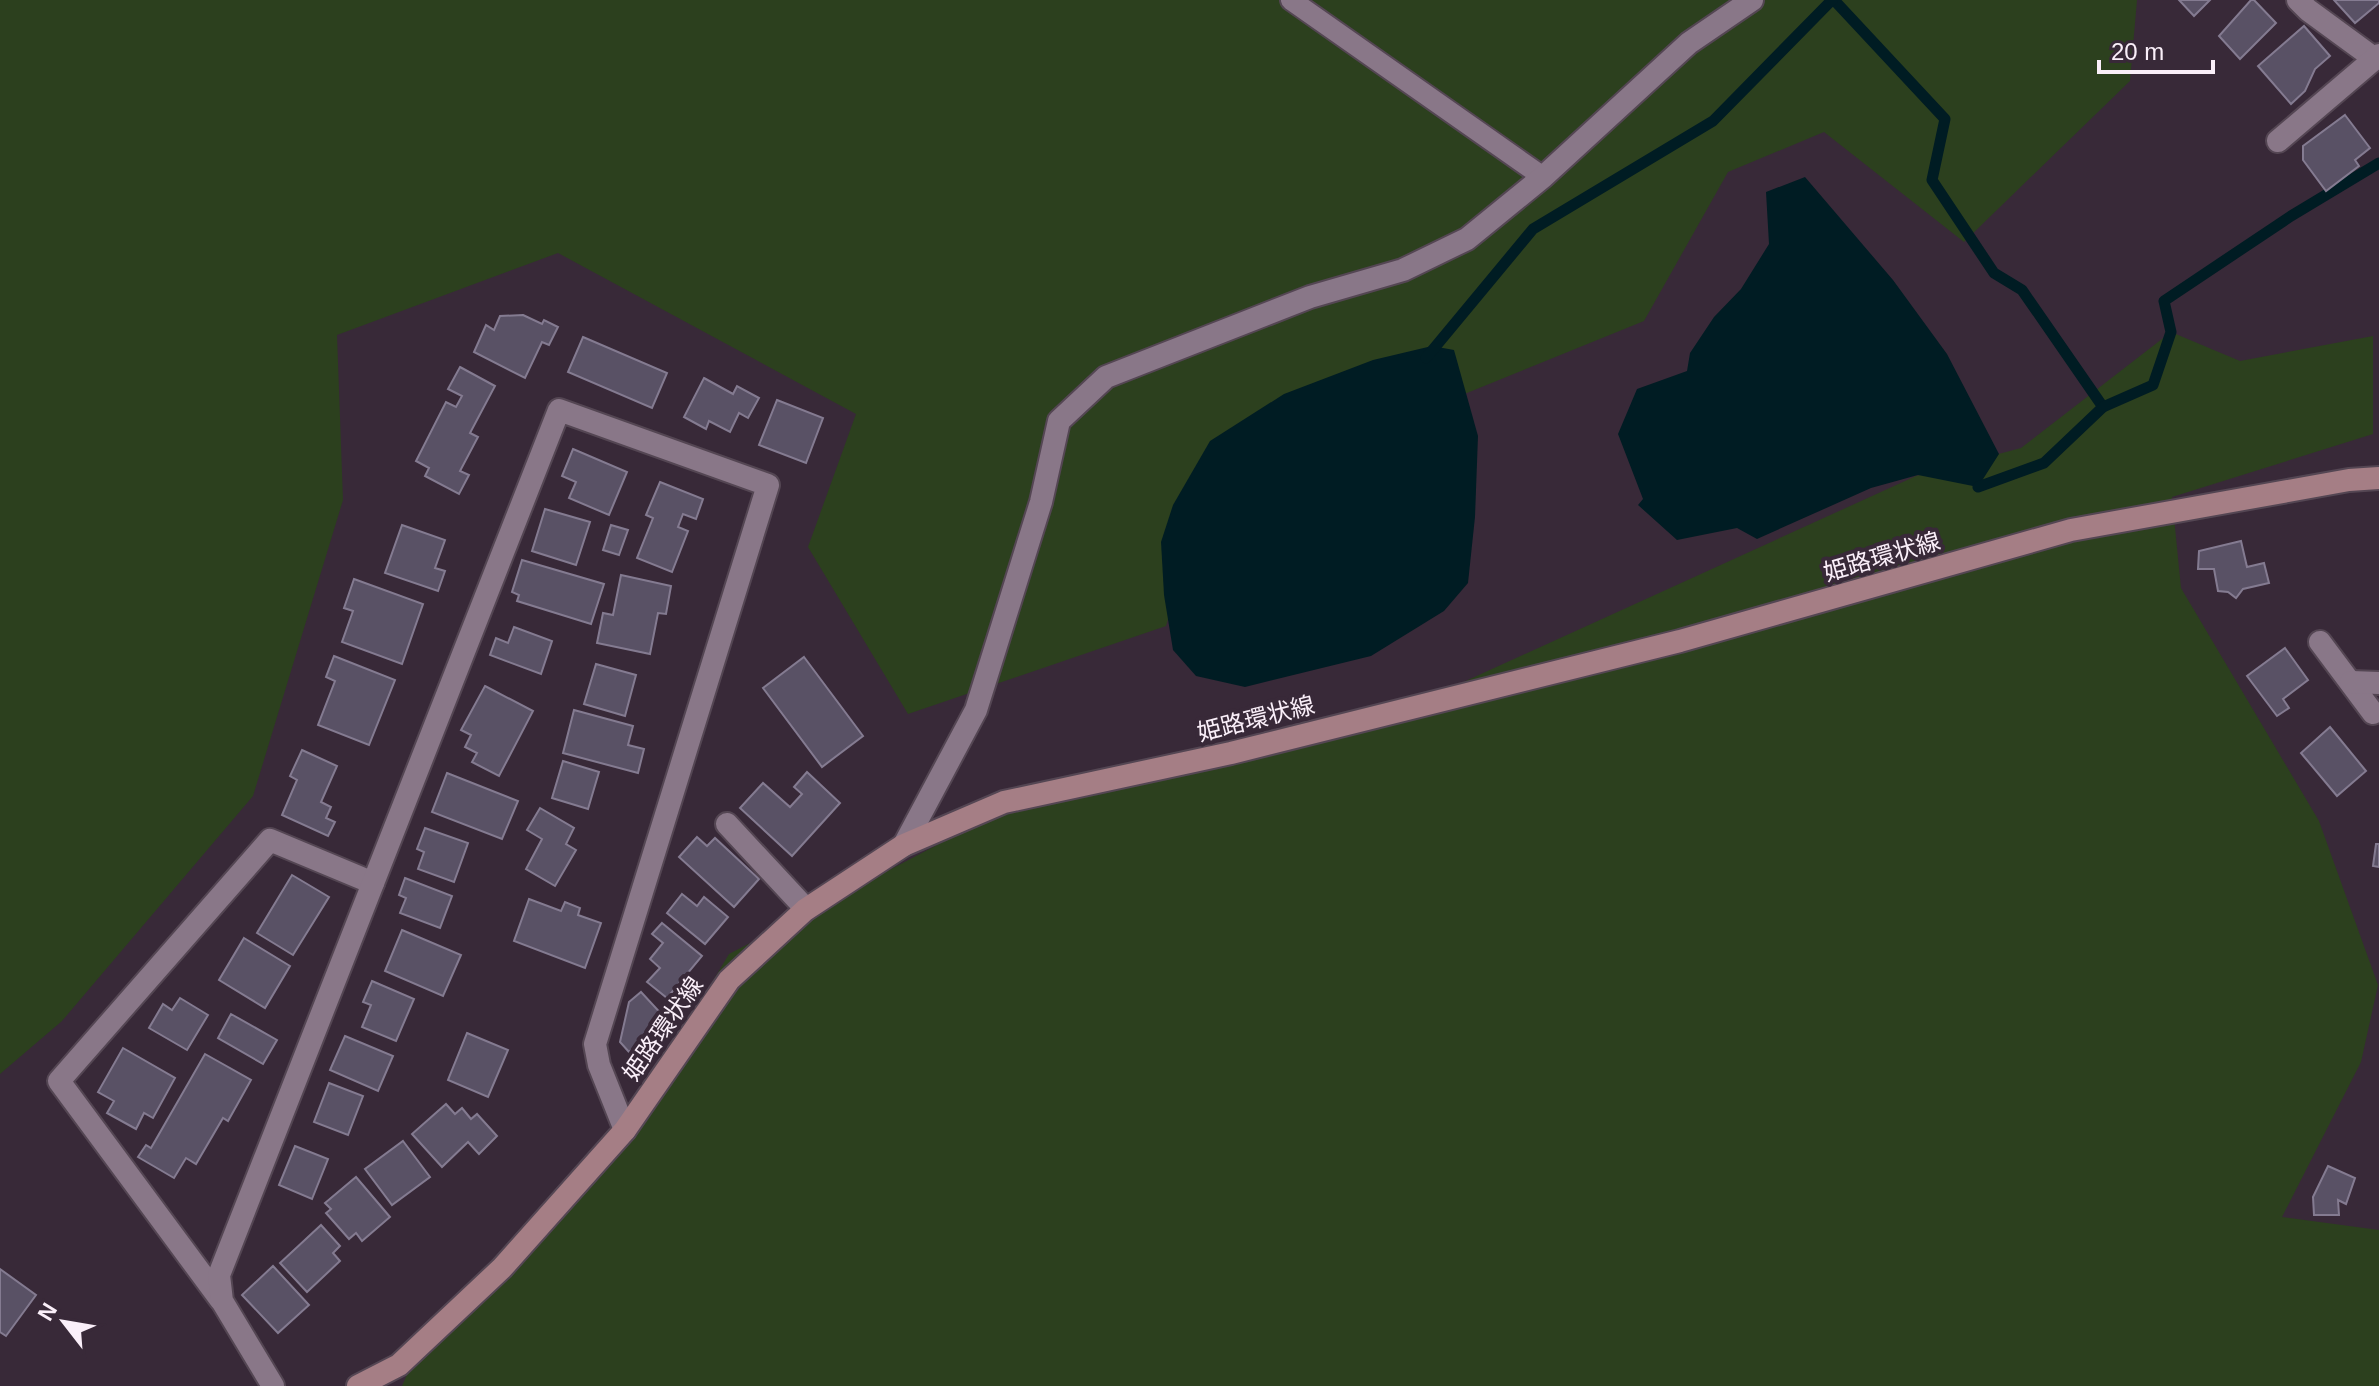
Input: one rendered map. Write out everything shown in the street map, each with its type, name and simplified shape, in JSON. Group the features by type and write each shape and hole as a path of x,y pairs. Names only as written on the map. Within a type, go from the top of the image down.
{"main road":[{"name":"姫路環状線","path":"358,1386 399,1365 502,1268 625,1130 729,980 806,909 904,845 1004,802 1231,753 1664,645 2071,530 2349,480 2379,478"}],"street":[{"path":"904,845 976,710 1041,502 1059,421 1106,377 1310,297 1403,270 1467,239 1543,177 1689,43 1752,0"},
{"path":"2278,141 2377,57 2298,0"},
{"path":"222,1301 219,1275 559,410 768,485 595,1044 599,1065 625,1130"},
{"path":"2320,642 2373,713"},
{"path":"2351,682 2379,683"},
{"path":"727,824 806,909"},
{"path":"273,1386 222,1301 59,1081 270,840 373,883"}],"lane":[{"path":"1291,0 1543,177"}],"green space":[{"path":"0,0 2137,0 2130,81 1964,242 1824,132 1728,172 1644,321 1467,393 1316,403 1212,469 1166,626 908,714 808,547 856,414 558,253 337,335 343,500 253,796 62,1021 0,1074"},
{"path":"2171,332 2240,361 2373,336 2373,434 2172,497 2181,588 2319,821 2378,985 2361,1062 2282,1217 2379,1230 2379,1386 402,1386 408,1372 588,1189 729,954 1057,782 1391,715 1916,476 2021,448"}],"water":[{"path":"1805,177 1893,280 1947,354 1999,454 1978,487 1918,475 1871,488 1757,539 1737,528 1677,540 1638,505 1643,499 1618,434 1637,389 1687,371 1690,353 1714,317 1741,289 1769,244 1766,192"},
{"path":"1432,346 1454,350 1478,436 1475,517 1468,583 1444,611 1371,656 1245,687 1196,676 1173,650 1164,595 1161,542 1173,505 1210,441 1284,394 1373,360"}],"building":[{"path":"2179,0 2210,0 2194,16"},
{"path":"2251,0 2276,23 2240,59 2219,36"},
{"path":"2334,0 2379,0 2379,3 2355,23"},
{"path":"2304,26 2330,56 2315,69 2305,91 2291,104 2258,66"},
{"path":"2345,115 2370,148 2355,160 2359,166 2326,191 2303,160 2303,146"},
{"path":"523,315 558,327 549,345 542,342 525,378 474,352 486,325 494,330 500,316"},
{"path":"583,337 667,373 652,408 568,372"},
{"path":"460,367 495,386 470,433 478,437 460,471 469,475 459,494 425,476 429,468 416,461 446,402 456,407 462,396 448,389"},
{"path":"704,378 733,394 737,386 759,398 748,418 739,413 730,432 709,421 706,429 684,417"},
{"path":"777,400 823,418 806,463 759,445"},
{"path":"573,449 627,472 609,515 569,498 576,482 562,476"},
{"path":"660,482 703,499 696,519 683,514 678,527 688,531 672,572 637,558 653,518 646,515"},
{"path":"545,509 590,522 576,565 532,551"},
{"path":"402,525 445,540 435,568 445,571 438,591 385,573"},
{"path":"611,525 628,530 619,555 603,550"},
{"path":"2241,541 2247,567 2264,563 2269,583 2243,589 2236,598 2228,592 2218,591 2214,569 2198,569 2199,551"},
{"path":"522,560 604,584 591,624 517,601 519,595 512,592"},
{"path":"621,575 671,586 666,614 658,613 650,654 597,643 603,613 613,615"},
{"path":"354,579 423,604 402,664 342,642 353,611 344,608"},
{"path":"514,627 552,641 541,674 490,655 496,638 508,643"},
{"path":"2285,648 2308,680 2283,699 2289,708 2277,716 2247,676"},
{"path":"334,656 395,680 369,745 318,725 335,681 326,677"},
{"path":"804,657 863,736 822,767 763,688"},
{"path":"596,664 636,675 625,716 584,704"},
{"path":"485,686 533,711 499,776 472,762 477,753 465,747 471,735 461,730"},
{"path":"574,710 633,726 628,745 644,749 638,773 563,753"},
{"path":"2330,727 2366,771 2337,796 2301,753"},
{"path":"302,750 337,766 321,802 331,807 326,818 335,822 328,836 282,815 297,780 290,776"},
{"path":"563,761 599,772 588,809 552,798"},
{"path":"807,772 840,803 792,856 740,808 763,783 790,807 802,794 794,787"},
{"path":"447,773 518,801 502,839 432,812"},
{"path":"540,808 574,828 566,844 576,850 555,886 526,869 542,839 527,830"},
{"path":"425,828 468,843 454,882 418,869 424,852 417,849"},
{"path":"697,837 707,846 715,838 759,879 734,907 679,857"},
{"path":"2376,844 2379,844 2379,867 2373,866"},
{"path":"292,875 329,897 293,955 257,933"},
{"path":"405,878 452,896 440,928 400,913 406,898 399,895"},
{"path":"682,894 697,906 704,897 728,917 705,944 667,913"},
{"path":"529,899 561,911 565,902 580,908 578,915 601,923 585,968 514,941"},
{"path":"662,923 702,956 667,998 647,982 660,968 650,959 663,943 652,934"},
{"path":"402,930 461,955 443,996 385,971"},
{"path":"244,938 290,966 265,1008 219,980"},
{"path":"372,981 414,999 396,1041 362,1027 371,1005 363,1002"},
{"path":"641,992 666,1019 629,1052 620,1042 629,1002"},
{"path":"180,998 208,1015 187,1050 149,1028 163,1004 172,1010"},
{"path":"231,1014 277,1040 263,1064 218,1038"},
{"path":"467,1033 508,1050 488,1097 448,1080"},
{"path":"345,1036 393,1056 378,1091 330,1070"},
{"path":"123,1048 175,1078 153,1118 144,1113 136,1129 107,1113 114,1101 98,1092"},
{"path":"205,1054 251,1080 228,1121 223,1118 196,1164 186,1158 174,1178 138,1157 146,1145 151,1148"},
{"path":"329,1083 363,1096 348,1135 314,1122"},
{"path":"446,1104 455,1114 462,1108 471,1119 477,1114 497,1136 479,1154 468,1142 442,1167 412,1134"},
{"path":"403,1141 430,1177 392,1205 365,1169"},
{"path":"295,1146 328,1159 312,1199 279,1185"},
{"path":"2328,1166 2355,1178 2346,1204 2338,1200 2339,1215 2314,1215 2313,1197"},
{"path":"356,1177 390,1217 362,1241 356,1233 349,1239 326,1213 331,1209 325,1203"},
{"path":"321,1225 340,1246 333,1253 340,1261 307,1292 280,1263"},
{"path":"273,1266 309,1305 278,1333 242,1295"},
{"path":"0,1269 36,1295 6,1336 0,1332"}],"waterway":[{"path":"1426,358 1533,229 1713,121 1832,0"},
{"path":"1834,0 1945,119 1932,180 1994,273 2022,290 2103,407"},
{"path":"1978,487 2044,463 2103,407 2153,385 2171,332 2164,301 2291,216 2379,163"}]}
